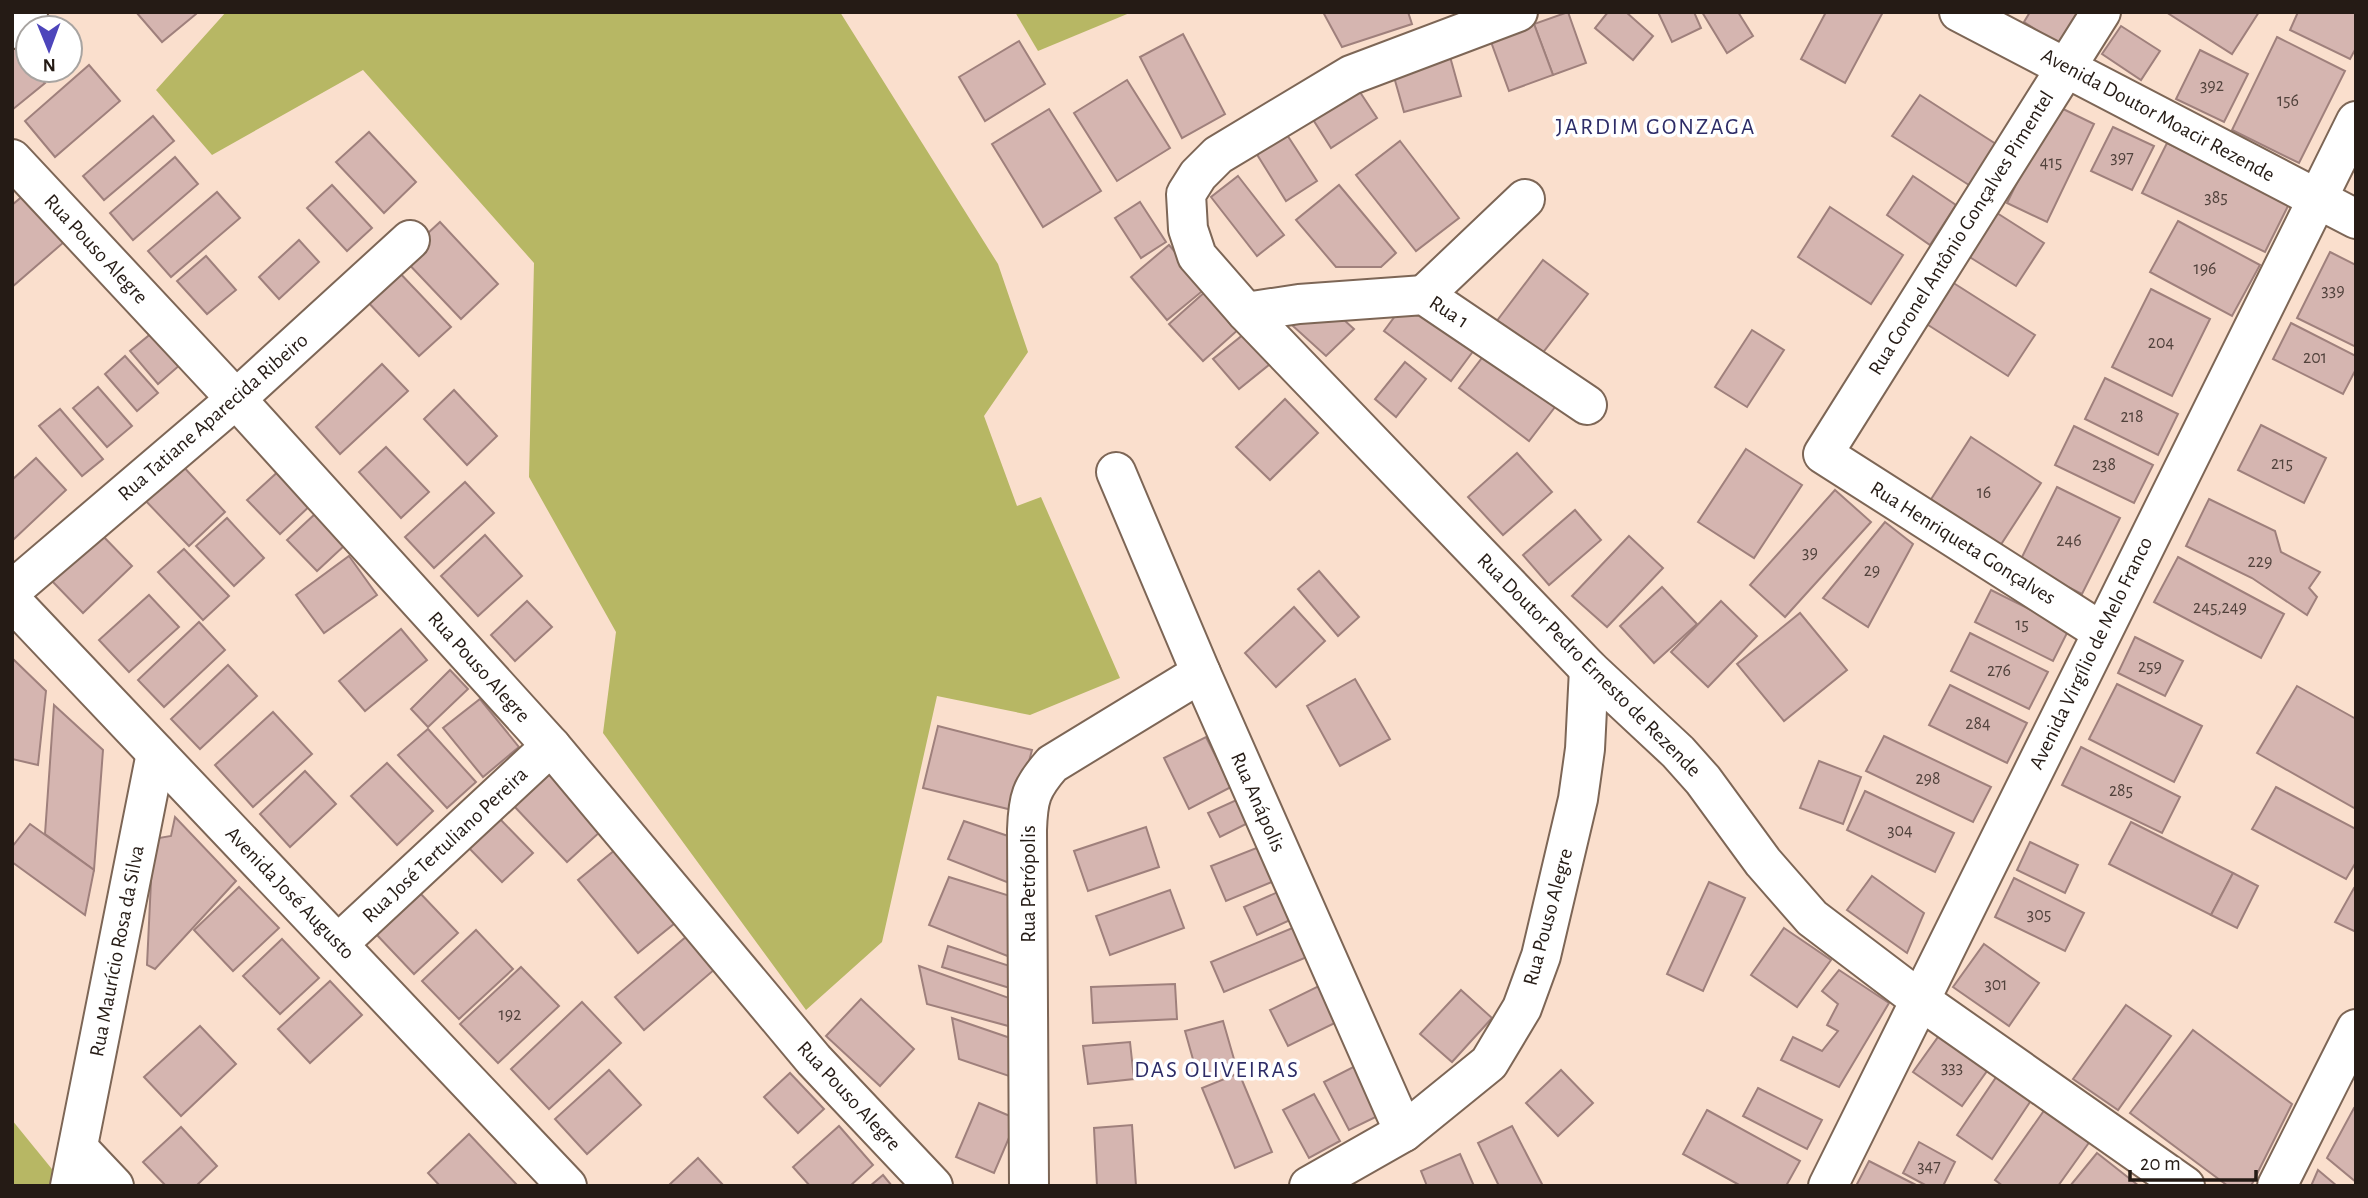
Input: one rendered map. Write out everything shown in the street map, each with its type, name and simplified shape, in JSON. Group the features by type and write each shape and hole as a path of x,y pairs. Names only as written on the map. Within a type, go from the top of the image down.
{"street":[{"name":"Rua Doutor Pedro Ernesto de Rezende","path":"1518,12 1351,75 1218,155 1198,175 1186,194 1188,229 1197,256 1247,312 1589,669 1678,751 1703,780 1763,862 1812,918 1920,1000 2185,1186"},
{"name":"Avenida Doutor Moacir Rezende","path":"1959,12 2356,219"},
{"name":"Rua Coronel Antônio Gonçalves Pimentel","path":"1823,454 2101,12"},
{"name":"Avenida Virgílio de Melo Franco","path":"1828,1186 2356,121"},
{"name":"Rua Pouso Alegre","path":"12,159 236,399 551,746 814,1060 933,1186"},
{"path":"1424,295 1525,199"},
{"name":"Rua Tatiane Aparecida Ribeiro","path":"12,590 236,399 410,240"},
{"name":"Rua 1","path":"1247,312 1298,304 1424,295 1587,405"},
{"name":"Rua Henriqueta Gonçalves","path":"1823,454 2102,632"},
{"name":"Rua Anápolis","path":"1115,472 1404,1132"},
{"name":"Avenida José Augusto","path":"12,601 567,1186"},
{"name":"Rua Pouso Alegre","path":"1308,1186 1404,1132 1489,1063 1521,1008 1541,956 1578,799 1585,749 1589,669"},
{"name":"Rua Petrópolis","path":"1030,1186 1027,830 1028,806 1035,783 1052,764 1201,673"},
{"name":"Rua José Tertuliano Pereira","path":"338,944 551,746"},
{"name":"Rua Maurício Rosa da Silva","path":"70,1186 156,753"},
{"path":"2277,1186 2356,1029"},
{"path":"78,1148 114,1186"}],"shaded area":[{"path":"226,12 840,12 998,264 1028,352 984,416 1017,506 1041,497 1120,678 1030,715 937,696 882,942 806,1010 603,733 616,632 529,477 534,263 363,70 212,155 156,90"},
{"path":"1015,12 1132,12 1038,51"},
{"path":"12,1120 60,1179 58,1186 12,1186"}],"building":[{"path":"136,12 195,12 196,14 162,42"},
{"path":"1323,12 1408,12 1412,24 1342,47"},
{"path":"1568,12 1586,63 1553,75 1534,24"},
{"path":"1608,12 1626,12 1653,36 1633,60 1595,28"},
{"path":"1658,12 1694,12 1701,28 1672,42"},
{"path":"1702,12 1738,12 1753,36 1727,53"},
{"path":"1826,12 1883,12 1845,83 1801,59"},
{"path":"2030,12 2082,12 2060,45 2024,22"},
{"path":"2166,12 2259,12 2232,54"},
{"path":"2298,12 2356,12 2356,48 2350,59 2290,30"},
{"path":"1534,24 1553,75 1509,91 1490,39"},
{"path":"2121,26 2160,51 2141,80 2102,54"},
{"path":"1183,34 1225,114 1182,138 1140,57"},
{"path":"2277,37 2345,71 2299,163 2232,130"},
{"path":"1019,41 1045,84 985,121 959,77"},
{"path":"14,47 14,84 44,84 12,110"},
{"path":"2200,50 2248,74 2224,122 2176,99"},
{"path":"1449,53 1461,96 1404,112 1392,70"},
{"path":"89,65 120,101 55,157 25,121 67,84 84,84 84,69"},
{"path":"1127,80 1170,148 1117,181 1074,113"},
{"path":"1352,80 1377,118 1331,148 1307,110"},
{"path":"1920,95 1999,146 1972,187 1892,136"},
{"path":"2055,105 2094,124 2047,222 2007,203"},
{"path":"1049,109 1101,191 1043,227 992,144"},
{"path":"153,116 174,141 104,200 83,176"},
{"path":"1278,121 1317,181 1286,201 1248,140"},
{"path":"2113,127 2154,146 2132,190 2091,171"},
{"path":"369,132 416,182 384,213 336,162"},
{"path":"1400,141 1459,218 1416,251 1356,175"},
{"path":"2167,143 2290,202 2265,252 2142,193"},
{"path":"175,157 198,184 133,240 110,213"},
{"path":"1238,176 1284,235 1257,256 1211,197"},
{"path":"1913,176 1956,205 1930,245 1887,215"},
{"path":"332,185 372,228 347,251 307,208"},
{"path":"1339,185 1396,253 1381,267 1336,267 1296,220"},
{"path":"217,192 240,218 171,277 148,251"},
{"path":"24,195 64,242 12,287 12,205"},
{"path":"1140,202 1166,242 1141,258 1115,218"},
{"path":"1830,207 1903,255 1871,304 1798,257"},
{"path":"1997,213 2044,243 2016,286 1968,256"},
{"path":"2178,221 2260,265 2232,316 2150,272"},
{"path":"440,222 498,284 461,319 402,257"},
{"path":"299,240 319,262 279,299 259,277"},
{"path":"1169,245 1206,288 1167,320 1131,277"},
{"path":"2330,252 2356,265 2356,347 2297,318"},
{"path":"206,256 236,290 207,314 177,281"},
{"path":"1543,260 1588,294 1541,355 1496,322"},
{"path":"396,269 451,327 419,356 364,298"},
{"path":"1952,282 2035,335 2008,376 1925,323"},
{"path":"2151,289 2210,319 2172,396 2112,367"},
{"path":"1206,291 1240,328 1203,361 1169,324"},
{"path":"1407,300 1474,350 1451,381 1384,331"},
{"path":"1332,309 1354,329 1326,356 1293,326 1308,313"},
{"path":"2291,323 2356,356 2356,369 2343,394 2273,359"},
{"path":"1752,330 1784,350 1747,407 1715,387"},
{"path":"153,332 181,364 158,384 130,351"},
{"path":"1244,334 1270,364 1239,389 1213,359"},
{"path":"1485,354 1555,407 1529,441 1459,388"},
{"path":"125,356 158,393 137,411 105,374"},
{"path":"1405,362 1426,379 1396,417 1375,399"},
{"path":"382,364 408,391 340,454 316,427"},
{"path":"2105,378 2178,414 2158,455 2085,419"},
{"path":"98,387 132,426 107,447 73,408"},
{"path":"454,390 497,436 467,465 424,419"},
{"path":"1285,399 1318,433 1270,480 1236,447"},
{"path":"60,409 103,459 82,476 39,426"},
{"path":"2261,425 2326,458 2304,503 2238,470"},
{"path":"2074,426 2153,465 2134,503 2055,465"},
{"path":"1971,437 2041,483 1998,549 1928,504"},
{"path":"386,447 429,492 401,518 359,472"},
{"path":"1746,449 1802,485 1754,558 1698,522"},
{"path":"1517,453 1552,492 1503,535 1468,497"},
{"path":"36,458 66,490 13,540 12,480"},
{"path":"181,464 225,512 189,546 143,498"},
{"path":"282,468 314,502 280,534 247,500"},
{"path":"465,482 494,513 434,568 405,537"},
{"path":"2057,487 2120,518 2082,594 2019,563"},
{"path":"1835,490 1871,522 1785,617 1750,585"},
{"path":"2209,499 2275,531 2281,552 2320,572 2309,588 2317,597 2307,615 2252,578 2186,546"},
{"path":"1575,510 1601,540 1549,585 1523,555"},
{"path":"315,514 345,545 317,571 287,540"},
{"path":"227,518 264,558 234,586 196,546"},
{"path":"1885,522 1913,544 1868,627 1823,598"},
{"path":"100,533 132,566 83,613 51,580"},
{"path":"485,535 522,576 478,616 441,576"},
{"path":"1629,536 1663,568 1607,627 1572,596"},
{"path":"184,549 229,596 203,620 158,572"},
{"path":"349,556 377,595 324,633 296,595"},
{"path":"2178,557 2284,614 2261,658 2154,602"},
{"path":"1319,571 1359,617 1338,636 1298,589"},
{"path":"1662,587 1697,624 1654,663 1620,626"},
{"path":"1991,590 2069,629 2053,661 1975,622"},
{"path":"149,595 179,627 129,672 99,640"},
{"path":"527,601 552,627 515,661 491,635"},
{"path":"1721,601 1757,636 1708,687 1671,652"},
{"path":"1294,607 1325,641 1276,687 1245,653"},
{"path":"1800,613 1847,670 1784,721 1737,664"},
{"path":"199,622 225,650 164,707 138,680"},
{"path":"401,629 427,660 365,711 339,681"},
{"path":"1970,633 2048,672 2029,709 1951,671"},
{"path":"2135,637 2183,661 2165,696 2118,673"},
{"path":"12,658 46,691 38,765 12,759"},
{"path":"228,665 257,696 200,749 171,719"},
{"path":"450,670 468,689 428,727 411,709"},
{"path":"1355,679 1390,739 1340,766 1307,706"},
{"path":"2117,684 2202,726 2174,782 2089,739"},
{"path":"1950,685 2027,723 2007,763 1929,725"},
{"path":"2297,686 2356,719 2356,809 2257,753"},
{"path":"480,699 519,747 483,777 443,728"},
{"path":"54,705 103,750 94,870 45,834"},
{"path":"273,712 312,754 253,807 215,765"},
{"path":"938,726 1032,750 1016,811 923,788"},
{"path":"428,729 476,782 447,808 398,755"},
{"path":"1884,736 1991,787 1973,822 1866,771"},
{"path":"1206,737 1231,787 1189,809 1164,758"},
{"path":"2081,747 2180,797 2162,833 2062,785"},
{"path":"1819,761 1861,777 1843,824 1800,808"},
{"path":"387,763 433,811 397,845 351,796"},
{"path":"305,771 336,804 290,847 260,814"},
{"path":"548,773 602,830 567,862 513,805"},
{"path":"2276,787 2356,829 2356,862 2346,879 2252,829"},
{"path":"1865,791 1954,833 1935,872 1847,830"},
{"path":"1243,797 1254,820 1220,837 1208,813"},
{"path":"175,817 236,881 155,969 147,965 153,839 171,836"},
{"path":"499,818 533,853 502,882 468,847"},
{"path":"964,821 1020,840 1022,888 948,859"},
{"path":"2131,822 2233,873 2211,915 2109,864"},
{"path":"30,824 94,870 85,915 12,862 12,847"},
{"path":"1146,827 1159,867 1088,891 1074,851"},
{"path":"2030,842 2078,865 2065,893 2017,870"},
{"path":"1264,845 1279,879 1226,901 1211,866"},
{"path":"615,850 675,923 638,953 578,880"},
{"path":"2233,873 2258,886 2237,928 2211,915"},
{"path":"1872,876 1924,913 1907,953 1847,910"},
{"path":"949,877 1023,900 1028,964 929,925"},
{"path":"2014,878 2084,913 2065,951 1995,917"},
{"path":"1709,882 1745,898 1703,991 1667,974"},
{"path":"239,887 279,928 233,971 194,930"},
{"path":"1287,888 1299,916 1257,935 1244,907"},
{"path":"2354,888 2356,889 2356,932 2335,922"},
{"path":"1170,890 1184,928 1110,955 1096,916"},
{"path":"419,892 458,933 414,974 375,933"},
{"path":"1302,924 1314,954 1224,992 1211,962"},
{"path":"1784,928 1831,960 1797,1007 1751,975"},
{"path":"476,930 513,969 459,1019 422,981"},
{"path":"687,936 715,969 644,1030 615,997"},
{"path":"282,939 319,978 280,1014 243,976"},
{"path":"1984,944 2039,983 2009,1026 1953,987"},
{"path":"948,946 1022,970 1016,990 942,967"},
{"path":"919,966 1023,1003 1023,1030 927,1004"},
{"path":"521,967 559,1006 498,1063 460,1024"},
{"path":"1839,970 1889,1003 1839,1087 1781,1060 1793,1037 1822,1051 1838,1031 1827,1025 1838,1004 1822,991"},
{"path":"330,981 362,1015 310,1063 278,1029"},
{"path":"1329,981 1347,1017 1288,1046 1270,1010"},
{"path":"1175,984 1177,1019 1093,1023 1091,987"},
{"path":"1461,990 1492,1018 1452,1062 1420,1034"},
{"path":"861,999 914,1049 880,1086 826,1036"},
{"path":"582,1002 621,1043 549,1109 511,1069"},
{"path":"2126,1005 2171,1036 2118,1110 2073,1079"},
{"path":"952,1018 1022,1042 1018,1079 959,1059"},
{"path":"1223,1021 1236,1066 1198,1077 1185,1031"},
{"path":"200,1026 236,1064 181,1116 144,1077"},
{"path":"1943,1030 1992,1064 1962,1106 1913,1072"},
{"path":"2193,1030 2292,1104 2251,1186 2228,1186 2130,1113"},
{"path":"1130,1042 1134,1079 1088,1084 1083,1046"},
{"path":"1365,1061 1390,1110 1349,1130 1324,1082"},
{"path":"609,1070 641,1105 587,1154 555,1119"},
{"path":"1561,1070 1593,1103 1558,1136 1526,1103"},
{"path":"790,1073 824,1109 798,1133 764,1097"},
{"path":"1239,1073 1272,1152 1235,1168 1202,1088"},
{"path":"1999,1073 2034,1096 1992,1159 1957,1135"},
{"path":"1758,1088 1822,1120 1807,1149 1743,1116"},
{"path":"1314,1094 1340,1141 1309,1158 1283,1110"},
{"path":"979,1103 1017,1119 994,1173 956,1157"},
{"path":"2048,1105 2093,1137 2058,1186 2003,1186 1995,1180"},
{"path":"2354,1108 2356,1109 2356,1182 2327,1158"},
{"path":"1707,1110 1800,1161 1786,1186 1741,1186 1683,1154"},
{"path":"1132,1125 1136,1186 1097,1186 1094,1128"},
{"path":"839,1126 873,1165 850,1186 810,1186 793,1167"},
{"path":"1512,1126 1543,1186 1499,1186 1478,1143"},
{"path":"181,1127 217,1166 196,1186 166,1186 143,1162"},
{"path":"469,1134 518,1186 440,1186 428,1173"},
{"path":"1919,1142 1955,1162 1943,1186 1927,1186 1903,1173"},
{"path":"2097,1153 2139,1186 2070,1186"},
{"path":"1460,1154 1474,1186 1427,1186 1421,1171"},
{"path":"698,1158 724,1186 668,1186"},
{"path":"1869,1161 1918,1186 1856,1186"},
{"path":"2318,1170 2337,1186 2311,1186"},
{"path":"883,1175 892,1186 870,1186"}],"district":[{"name":"JARDIM GONZAGA","path":"1656,127"},
{"name":"DAS OLIVEIRAS","path":"1217,1070"}]}
